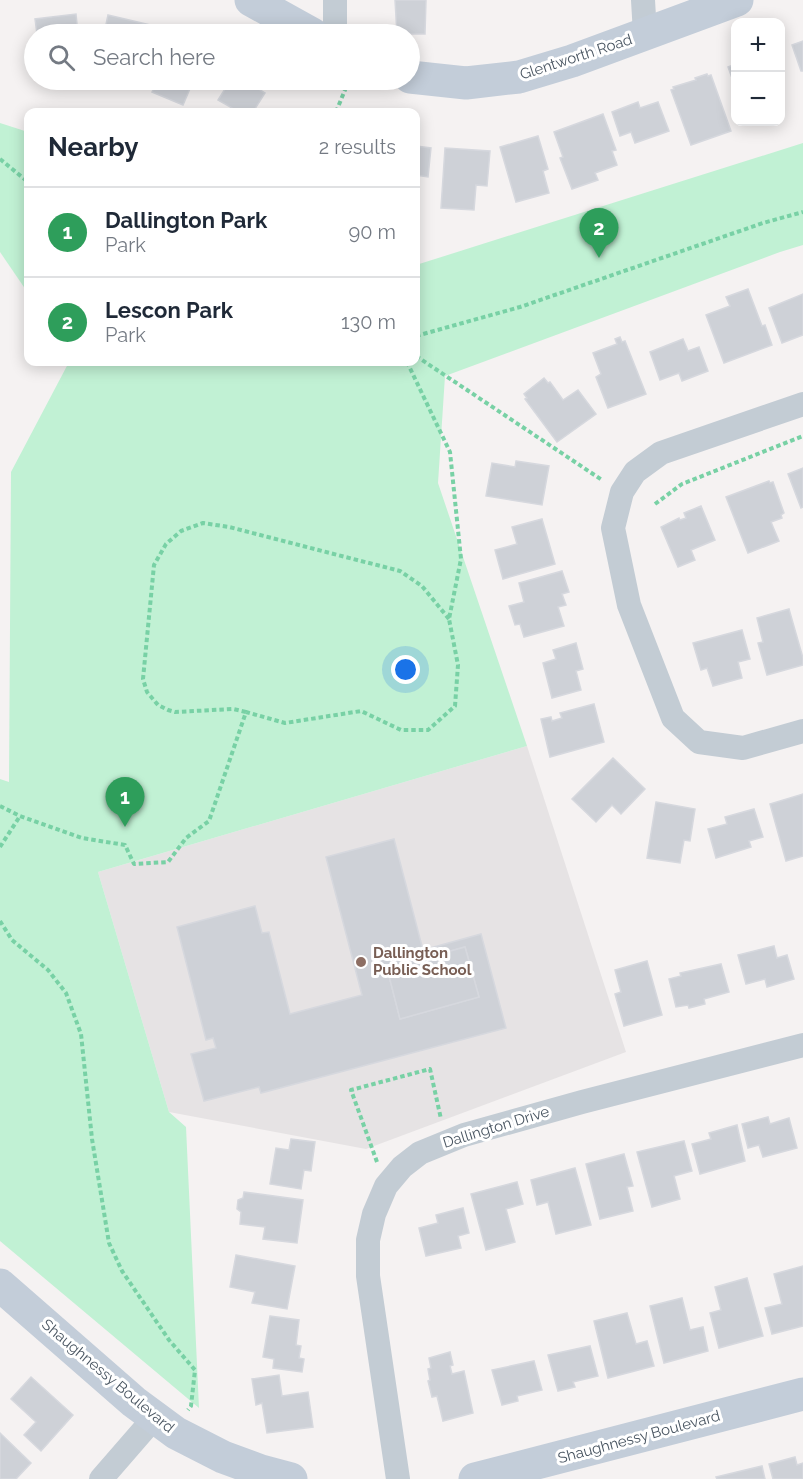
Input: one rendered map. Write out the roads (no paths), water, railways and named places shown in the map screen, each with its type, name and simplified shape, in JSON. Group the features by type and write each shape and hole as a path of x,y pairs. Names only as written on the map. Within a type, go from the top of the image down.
{"street":[{"path":"251,0 294,24"},
{"path":"335,0 335,24"},
{"path":"643,0 645,34"},
{"name":"Glentworth Road","path":"420,78 466,83 519,77 572,62 737,0"},
{"path":"803,404 661,453 635,472 622,492 613,528 629,605 673,718 699,742 743,748 803,730"},
{"name":"Dallington Drive","path":"398,1479 368,1276 368,1240 374,1214 386,1186 402,1167 420,1153 446,1140 803,1045"},
{"name":"Shaughnessy Boulevard","path":"0,1285 154,1418 176,1433 223,1457 291,1479"},
{"name":"Shaughnessy Boulevard","path":"475,1479 803,1394"},
{"path":"101,1479 154,1418"}],"place":[{"name":"Lescon Park","path":"599,258"},
{"name":"Dallington Park","path":"125,827"},
{"name":"Dallington Public School","path":"361,962"}]}
